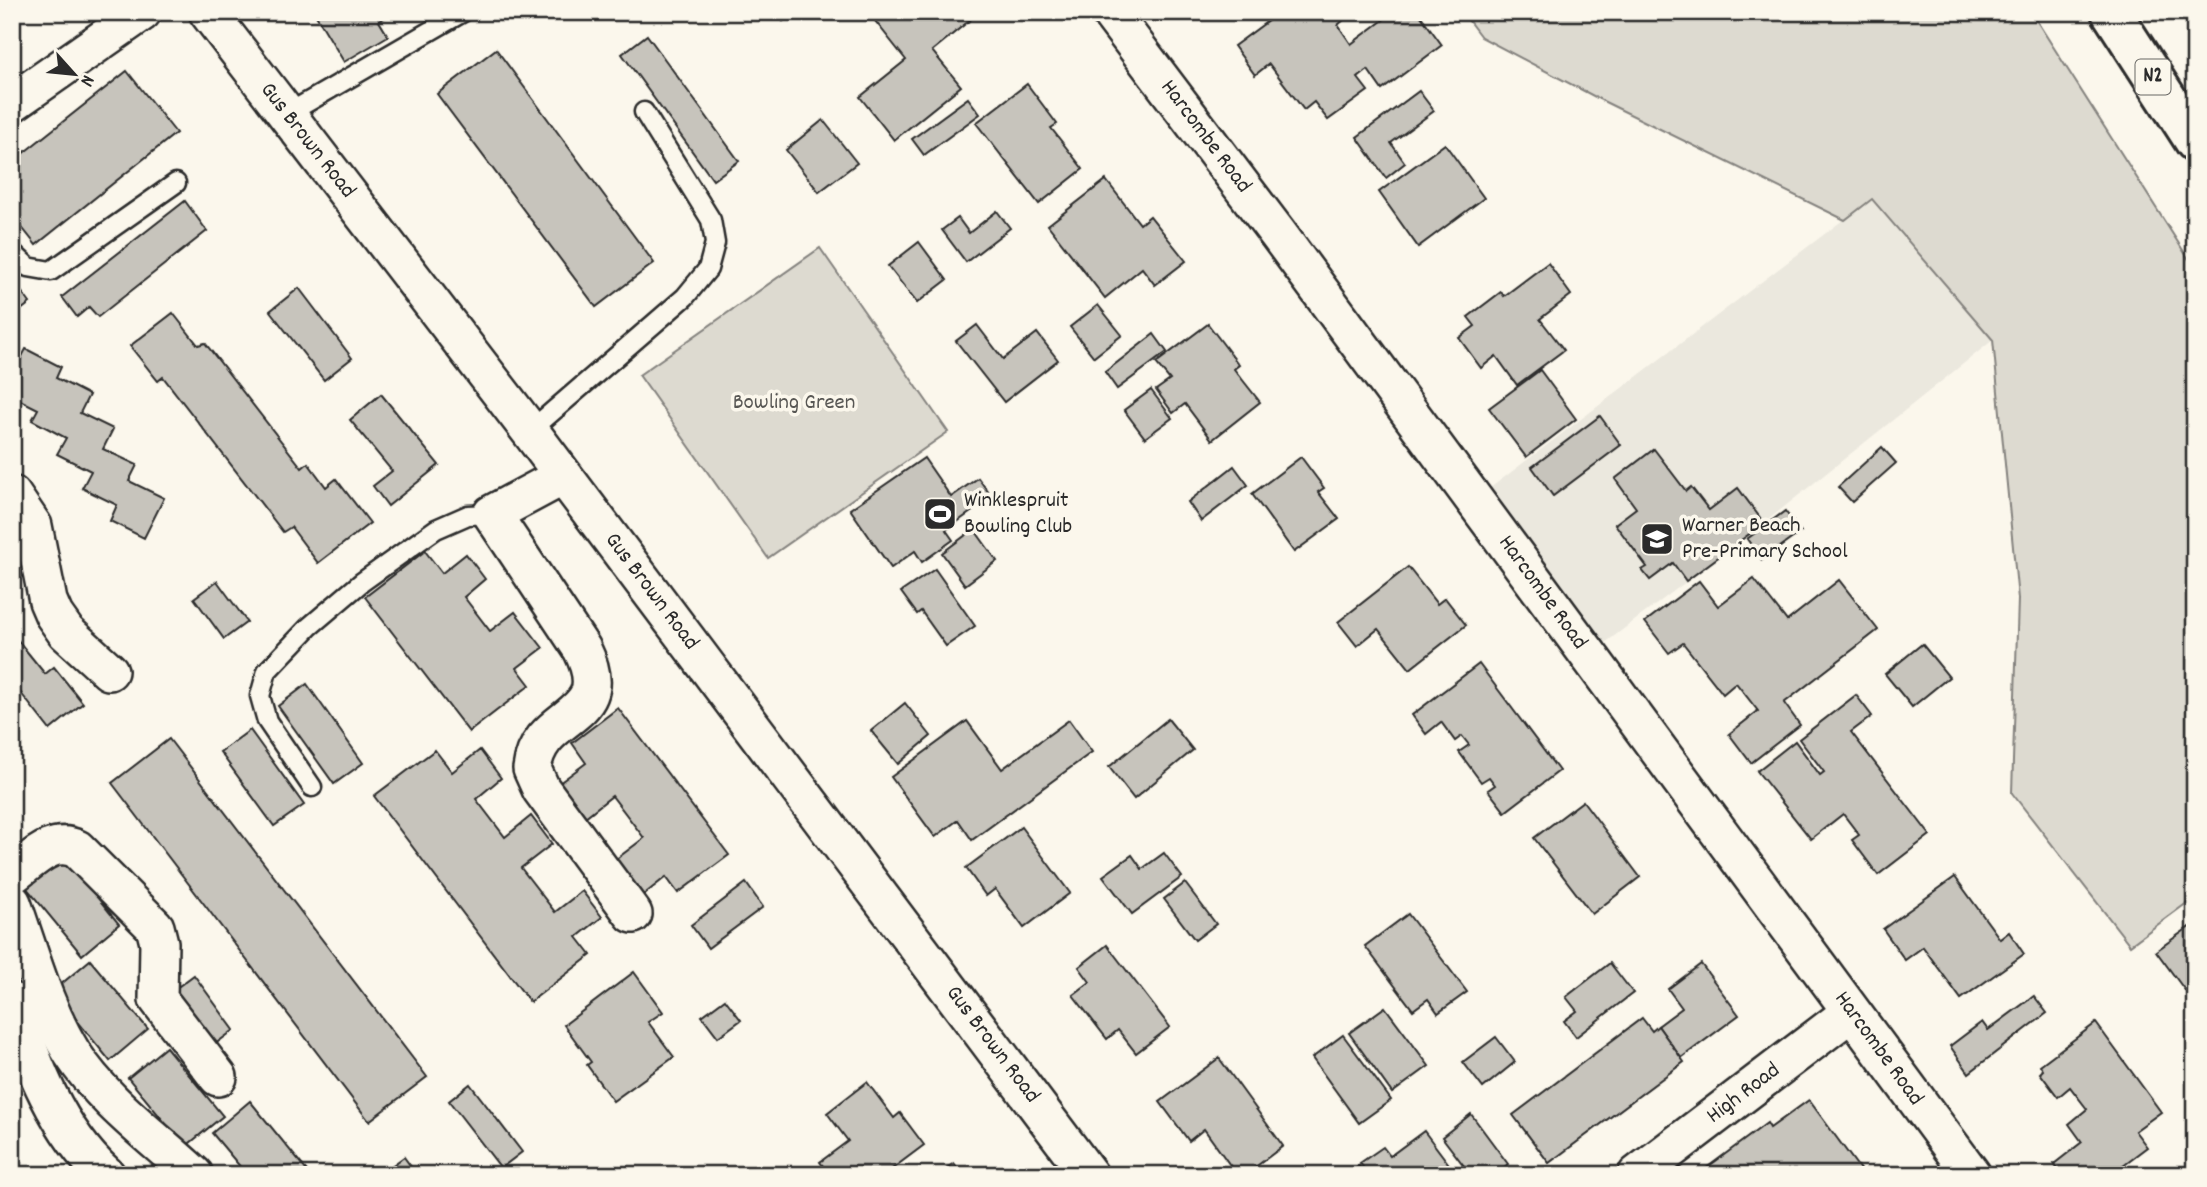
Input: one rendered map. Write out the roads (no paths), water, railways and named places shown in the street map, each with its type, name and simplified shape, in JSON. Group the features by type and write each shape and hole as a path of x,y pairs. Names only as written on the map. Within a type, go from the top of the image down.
{"highway":[{"name":"N2","path":"2111,12 2195,142"}],"street":[{"path":"12,103 142,12"},
{"name":"Gus Brown Road","path":"208,12 530,431 1089,1175"},
{"name":"Harcombe Road","path":"1110,12 1278,234 1972,1175"},
{"path":"563,476 492,514 582,649 592,669 592,686 588,701 538,745 532,769 541,789 632,914"},
{"path":"12,495 33,526 48,601 54,614 66,632 109,671"},
{"path":"12,875 54,845 66,844 77,849 155,927 159,943 158,999 218,1077"},
{"path":"12,903 48,1001 72,1053 99,1088 194,1175"},
{"path":"12,1002 35,1069 54,1107 80,1146 106,1175"},
{"name":"High Road","path":"1637,1175 1851,1012"}],"lane":[{"path":"286,114 463,12"},
{"path":"530,431 685,297 708,269 715,243 711,220 644,112"},
{"path":"12,252 28,267 51,271 176,183"},
{"path":"312,787 267,721 260,696 267,671 309,627 362,582 436,528 468,515 492,514"}],"place":[{"name":"Winklespruit Bowling Club","path":"940,514"},
{"name":"Warner Beach Pre-Primary School","path":"1657,539"}],"park label":[{"name":"Bowling Green","path":"794,403"}]}
